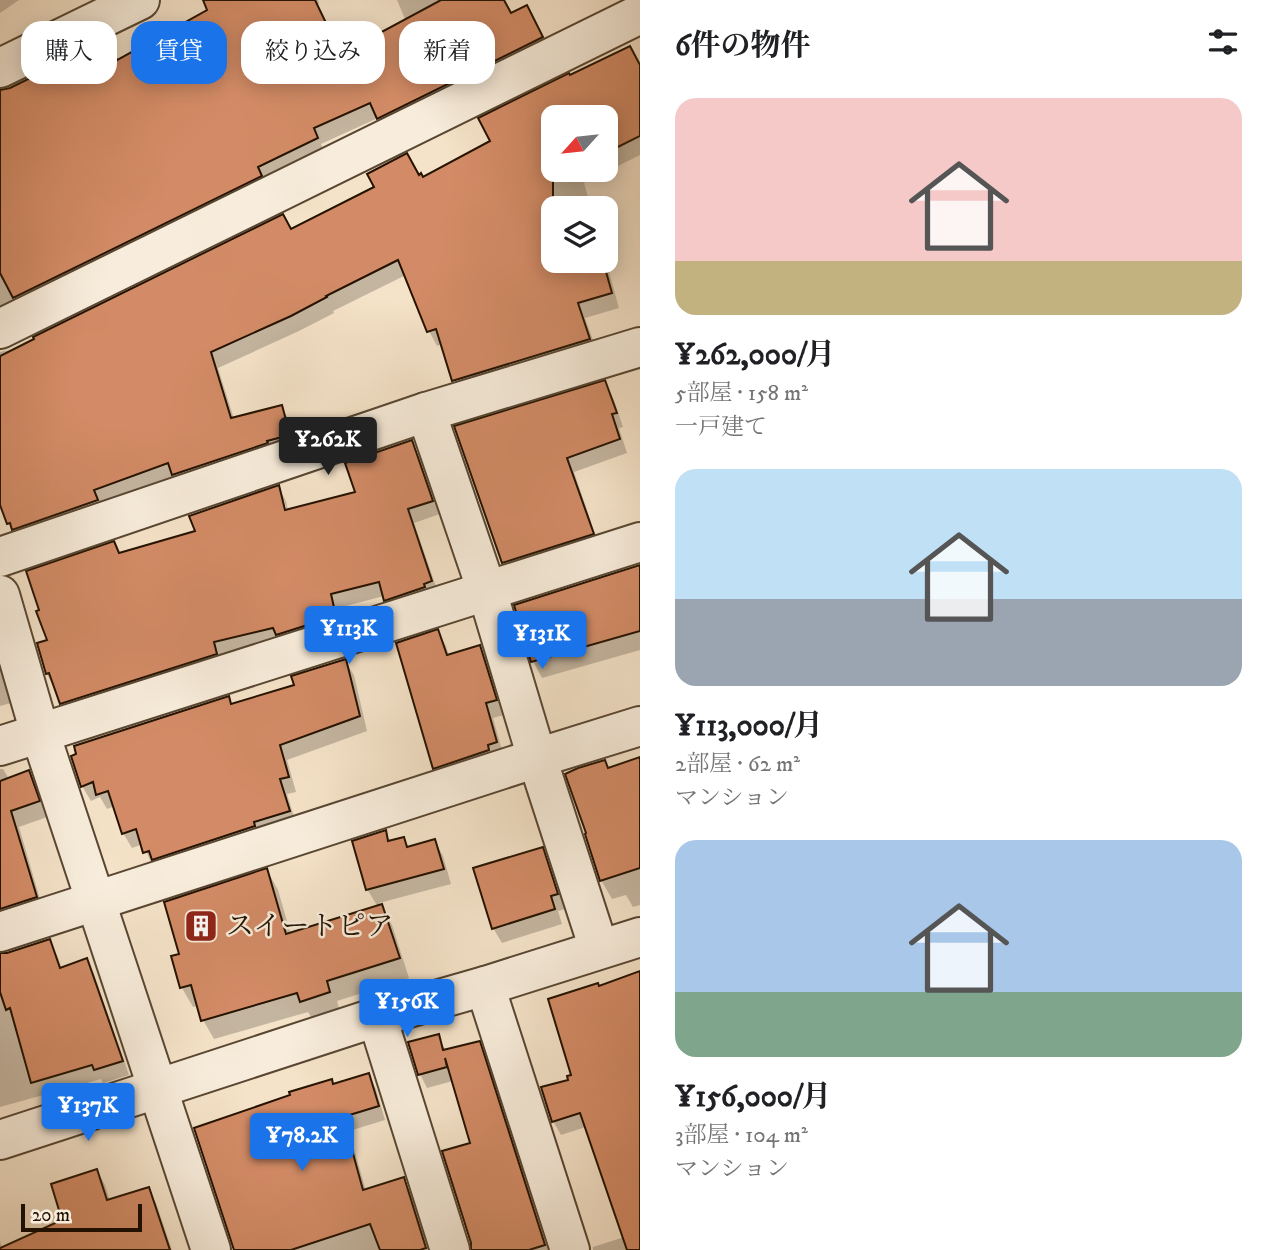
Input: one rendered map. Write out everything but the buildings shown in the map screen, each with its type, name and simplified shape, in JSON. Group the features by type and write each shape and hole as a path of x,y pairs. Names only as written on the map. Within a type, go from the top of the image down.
{"street":[{"path":"0,68 140,0"},
{"path":"0,329 634,13"},
{"path":"0,557 426,412 640,347"},
{"path":"426,412 487,591 537,758 599,949"},
{"path":"0,746 640,542"},
{"path":"0,595 40,733 211,1250"},
{"path":"0,932 640,726"},
{"path":"0,1140 377,1017 640,937"},
{"path":"485,986 570,1250"},
{"path":"377,1017 450,1250"}],"place":[{"name":"スイートピア","path":"201,926"}]}
